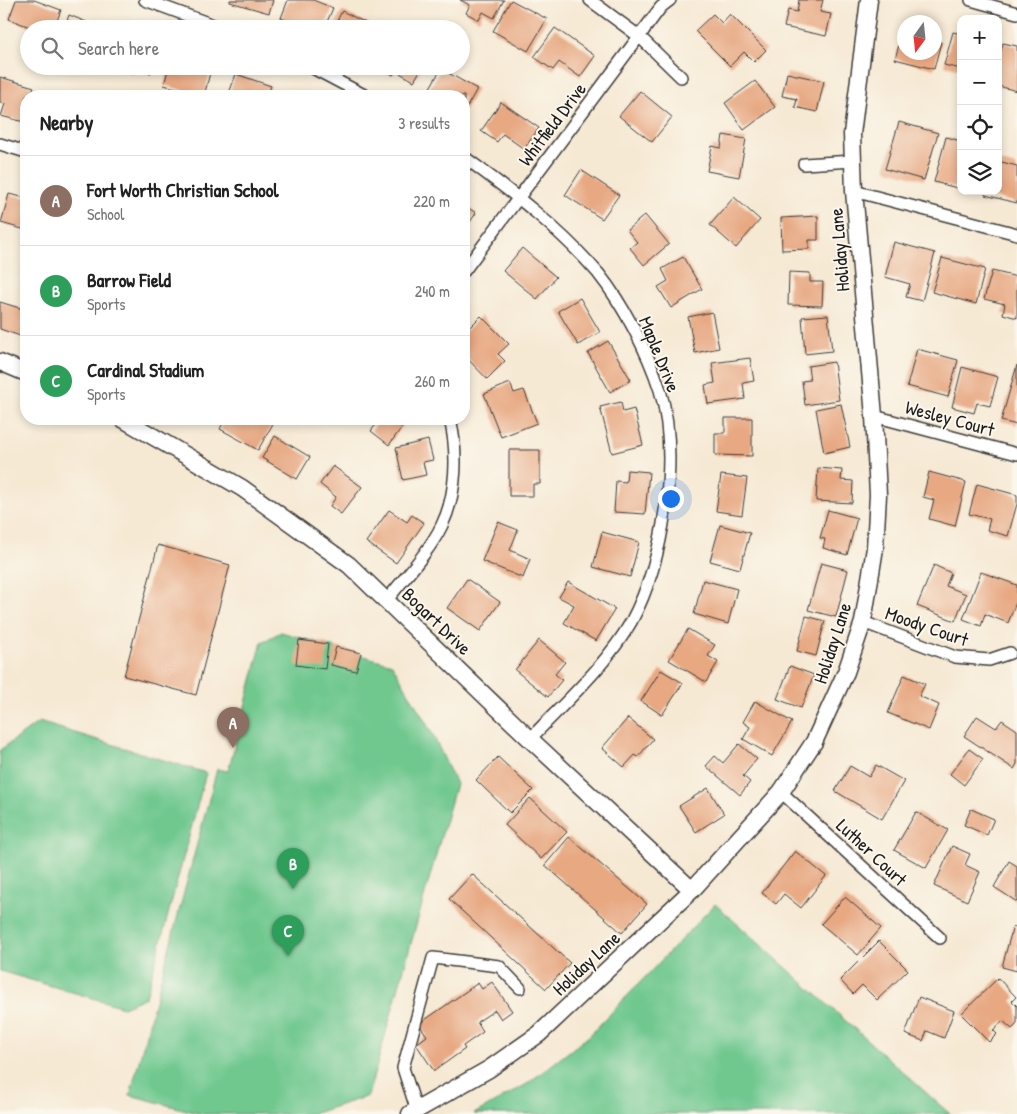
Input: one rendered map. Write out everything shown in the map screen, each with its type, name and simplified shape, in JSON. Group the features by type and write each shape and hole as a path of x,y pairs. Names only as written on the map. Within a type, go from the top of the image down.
{"street":[{"path":"145,0 199,20"},
{"path":"590,0 640,37 681,77"},
{"name":"Whitfield Drive","path":"470,263 662,7 670,0"},
{"name":"Holiday Lane","path":"414,1112 489,1070 539,1034 692,890 781,792 814,742 846,672 863,622 875,548 878,495 874,416 853,161 855,106 869,0"},
{"path":"971,0 1017,13"},
{"path":"326,75 355,90"},
{"path":"0,144 20,150"},
{"path":"804,164 853,161"},
{"name":"Maple Drive","path":"470,162 561,234 599,275 626,316 660,390 666,422 668,476 665,519 652,572 631,622 608,656 530,739"},
{"path":"854,191 1017,234"},
{"path":"0,362 20,370"},
{"name":"Wesley Court","path":"874,416 1017,454"},
{"name":"Bogart Drive","path":"133,425 242,488 349,565 530,739 692,890"},
{"path":"387,600 442,526 448,508 453,478 455,441 451,425"},
{"name":"Moody Court","path":"863,622 955,657 989,660 1010,653"},
{"name":"Luther Court","path":"781,792 940,938"},
{"path":"414,1112 403,1068 433,958 499,966 520,988"}],"green space":[{"path":"281,632 392,664 433,735 456,784 368,1096 312,1114 201,1114 130,1095 217,769 228,771 262,642"},
{"path":"39,722 206,773 146,997 123,1007 0,971 0,750"},
{"path":"715,904 950,1114 474,1114 527,1084 589,1036"}],"building":[{"path":"16,0 34,0 61,10 57,20 20,20 20,23 9,19"},
{"path":"230,0 273,0 269,13 230,2"},
{"path":"288,0 313,0 333,8 328,20 286,20 281,18"},
{"path":"460,0 504,0 494,18 483,12 479,20 466,13 470,5"},
{"path":"511,0 547,19 528,51 493,31"},
{"path":"799,0 823,0 820,12 831,14 826,36 784,27 788,10 797,12"},
{"path":"342,11 360,20 338,20"},
{"path":"713,14 722,23 730,14 766,50 754,62 744,52 730,66 695,31"},
{"path":"69,15 82,20 67,20"},
{"path":"555,28 595,56 580,77 559,62 553,70 534,57"},
{"path":"953,32 957,33 957,68 944,65"},
{"path":"1003,43 1017,46 1017,91 1002,87"},
{"path":"899,60 936,60 934,69"},
{"path":"787,73 824,81 817,112 795,107 797,99 782,96"},
{"path":"167,75 209,75 206,90 182,90 164,85"},
{"path":"236,75 271,86 269,90 230,90"},
{"path":"403,75 418,75 414,81"},
{"path":"437,75 452,75 477,89 470,101 470,90 429,90"},
{"path":"0,77 34,87 33,90 20,90 20,121 1,116 5,104 0,102"},
{"path":"755,81 775,107 744,130 725,103"},
{"path":"640,91 672,117 652,142 619,116"},
{"path":"501,102 539,128 524,149 503,134 497,142 481,131"},
{"path":"899,122 938,133 924,180 885,169"},
{"path":"723,135 746,139 739,177 707,171 712,146 721,148"},
{"path":"946,137 957,140 957,188 934,182"},
{"path":"1002,162 1017,166 1017,203 985,195 1002,195"},
{"path":"581,170 619,195 602,219 565,195"},
{"path":"9,194 20,197 20,228 1,223"},
{"path":"734,197 760,220 736,248 710,225"},
{"path":"470,209 476,213 470,222"},
{"path":"645,215 669,244 644,265 630,248 637,242 627,230"},
{"path":"818,216 818,240 809,240 809,249 782,250 781,218"},
{"path":"894,242 935,253 922,301 906,297 910,284 885,277"},
{"path":"522,248 556,277 537,299 503,271"},
{"path":"683,257 702,289 671,308 658,287 668,281 662,269"},
{"path":"942,258 985,269 976,304 932,292"},
{"path":"992,271 1017,277 1017,318 1003,314 1005,304 984,299"},
{"path":"789,272 810,273 810,282 823,282 822,306 788,305"},
{"path":"580,298 600,332 578,345 558,311"},
{"path":"0,302 20,308 20,336 0,329"},
{"path":"712,312 719,348 695,353 688,317"},
{"path":"828,315 832,351 805,354 802,317"},
{"path":"481,316 509,344 498,354 505,361 487,379 470,361 470,327"},
{"path":"608,341 631,380 610,392 588,353"},
{"path":"917,349 958,360 948,397 907,386"},
{"path":"750,358 754,381 743,383 745,399 708,404 705,385 715,383 712,363"},
{"path":"834,362 839,400 805,405 802,381 810,380 808,366"},
{"path":"1017,365 1017,425 1001,421"},
{"path":"962,367 998,377 990,406 977,403 974,413 952,407"},
{"path":"510,383 514,393 524,390 537,423 501,437 484,394"},
{"path":"621,402 623,412 634,409 643,445 612,453 600,407"},
{"path":"841,404 850,447 824,453 816,409"},
{"path":"725,418 752,418 752,456 715,455 715,433 725,433"},
{"path":"222,425 272,425 258,450 220,429"},
{"path":"376,425 404,425 389,445 371,431"},
{"path":"275,436 310,457 297,479 262,458"},
{"path":"428,440 433,460 423,462 426,475 403,480 396,448"},
{"path":"509,450 540,450 540,484 533,484 533,496 509,496"},
{"path":"333,466 362,487 341,514 330,506 336,497 320,484"},
{"path":"818,468 842,470 841,480 853,481 852,503 816,501"},
{"path":"627,470 649,472 645,514 614,512 616,481 626,482"},
{"path":"929,472 966,482 955,526 929,519 934,500 923,497"},
{"path":"721,475 747,478 742,515 716,511"},
{"path":"977,484 1017,495 1017,504 1008,536 987,530 990,519 969,514"},
{"path":"389,510 407,522 412,515 424,523 396,563 366,542"},
{"path":"828,510 857,518 847,555 823,548 825,539 820,538"},
{"path":"498,522 518,530 510,550 530,559 523,578 482,561"},
{"path":"720,525 750,533 740,569 710,561"},
{"path":"602,532 639,542 630,577 593,567"},
{"path":"158,545 230,565 196,695 124,676"},
{"path":"821,563 848,570 836,617 808,610"},
{"path":"934,565 951,573 946,586 966,594 955,621 917,606"},
{"path":"981,572 1017,585 1017,600 1008,623 985,614 981,626 963,619"},
{"path":"467,579 500,602 480,631 447,608"},
{"path":"703,580 737,589 728,624 694,614"},
{"path":"568,582 615,609 596,641 564,623 574,605 559,597"},
{"path":"806,616 825,621 816,656 797,651"},
{"path":"688,629 715,645 708,656 718,662 706,682 669,660"},
{"path":"299,640 328,644 325,669 296,665"},
{"path":"539,640 565,662 555,674 562,680 548,697 515,670"},
{"path":"336,647 361,653 356,671 331,665"},
{"path":"790,666 814,675 801,708 777,699"},
{"path":"661,670 683,683 662,715 641,701"},
{"path":"904,675 925,684 919,696 939,705 929,730 888,713"},
{"path":"755,701 792,722 772,756 743,739 750,727 743,722"},
{"path":"977,716 996,728 1002,720 1017,730 1017,764 1014,769 964,736"},
{"path":"628,718 653,739 638,757 635,755 624,767 602,748"},
{"path":"739,744 757,759 743,776 750,782 740,795 706,766 715,756 723,763"},
{"path":"969,749 983,759 964,785 950,774"},
{"path":"498,757 533,790 510,813 476,780"},
{"path":"876,765 904,781 882,819 835,791 850,766 869,777"},
{"path":"708,788 724,814 696,832 679,806"},
{"path":"530,798 567,832 541,859 505,825"},
{"path":"971,809 994,819 987,835 964,825"},
{"path":"916,812 948,830 926,868 894,850"},
{"path":"569,837 647,904 622,933 545,865"},
{"path":"952,846 970,854 965,865 980,872 967,901 934,886"},
{"path":"795,851 826,876 801,908 784,894 776,904 762,893"},
{"path":"1009,861 1017,866 1017,902 994,887"},
{"path":"472,874 570,963 546,989 449,899"},
{"path":"845,897 881,928 858,955 821,924"},
{"path":"1013,926 1017,928 1017,971 1002,967"},
{"path":"879,941 908,970 877,1000 862,985 853,994 840,980"},
{"path":"998,978 1016,997 1012,1001 1017,1006 1017,1024 1012,1029 1003,1021 993,1030 997,1034 989,1042 961,1014"},
{"path":"492,982 512,1011 501,1019 495,1010 477,1022 483,1032 463,1046 465,1049 434,1071 416,1044 427,1036 419,1024 478,983 482,989"},
{"path":"919,997 954,1011 944,1038 927,1031 923,1041 905,1034"}],"place":[{"name":"Fort Worth Christian School","path":"233,748"},
{"name":"Barrow Field","path":"293,889"},
{"name":"Cardinal Stadium","path":"288,956"}]}
